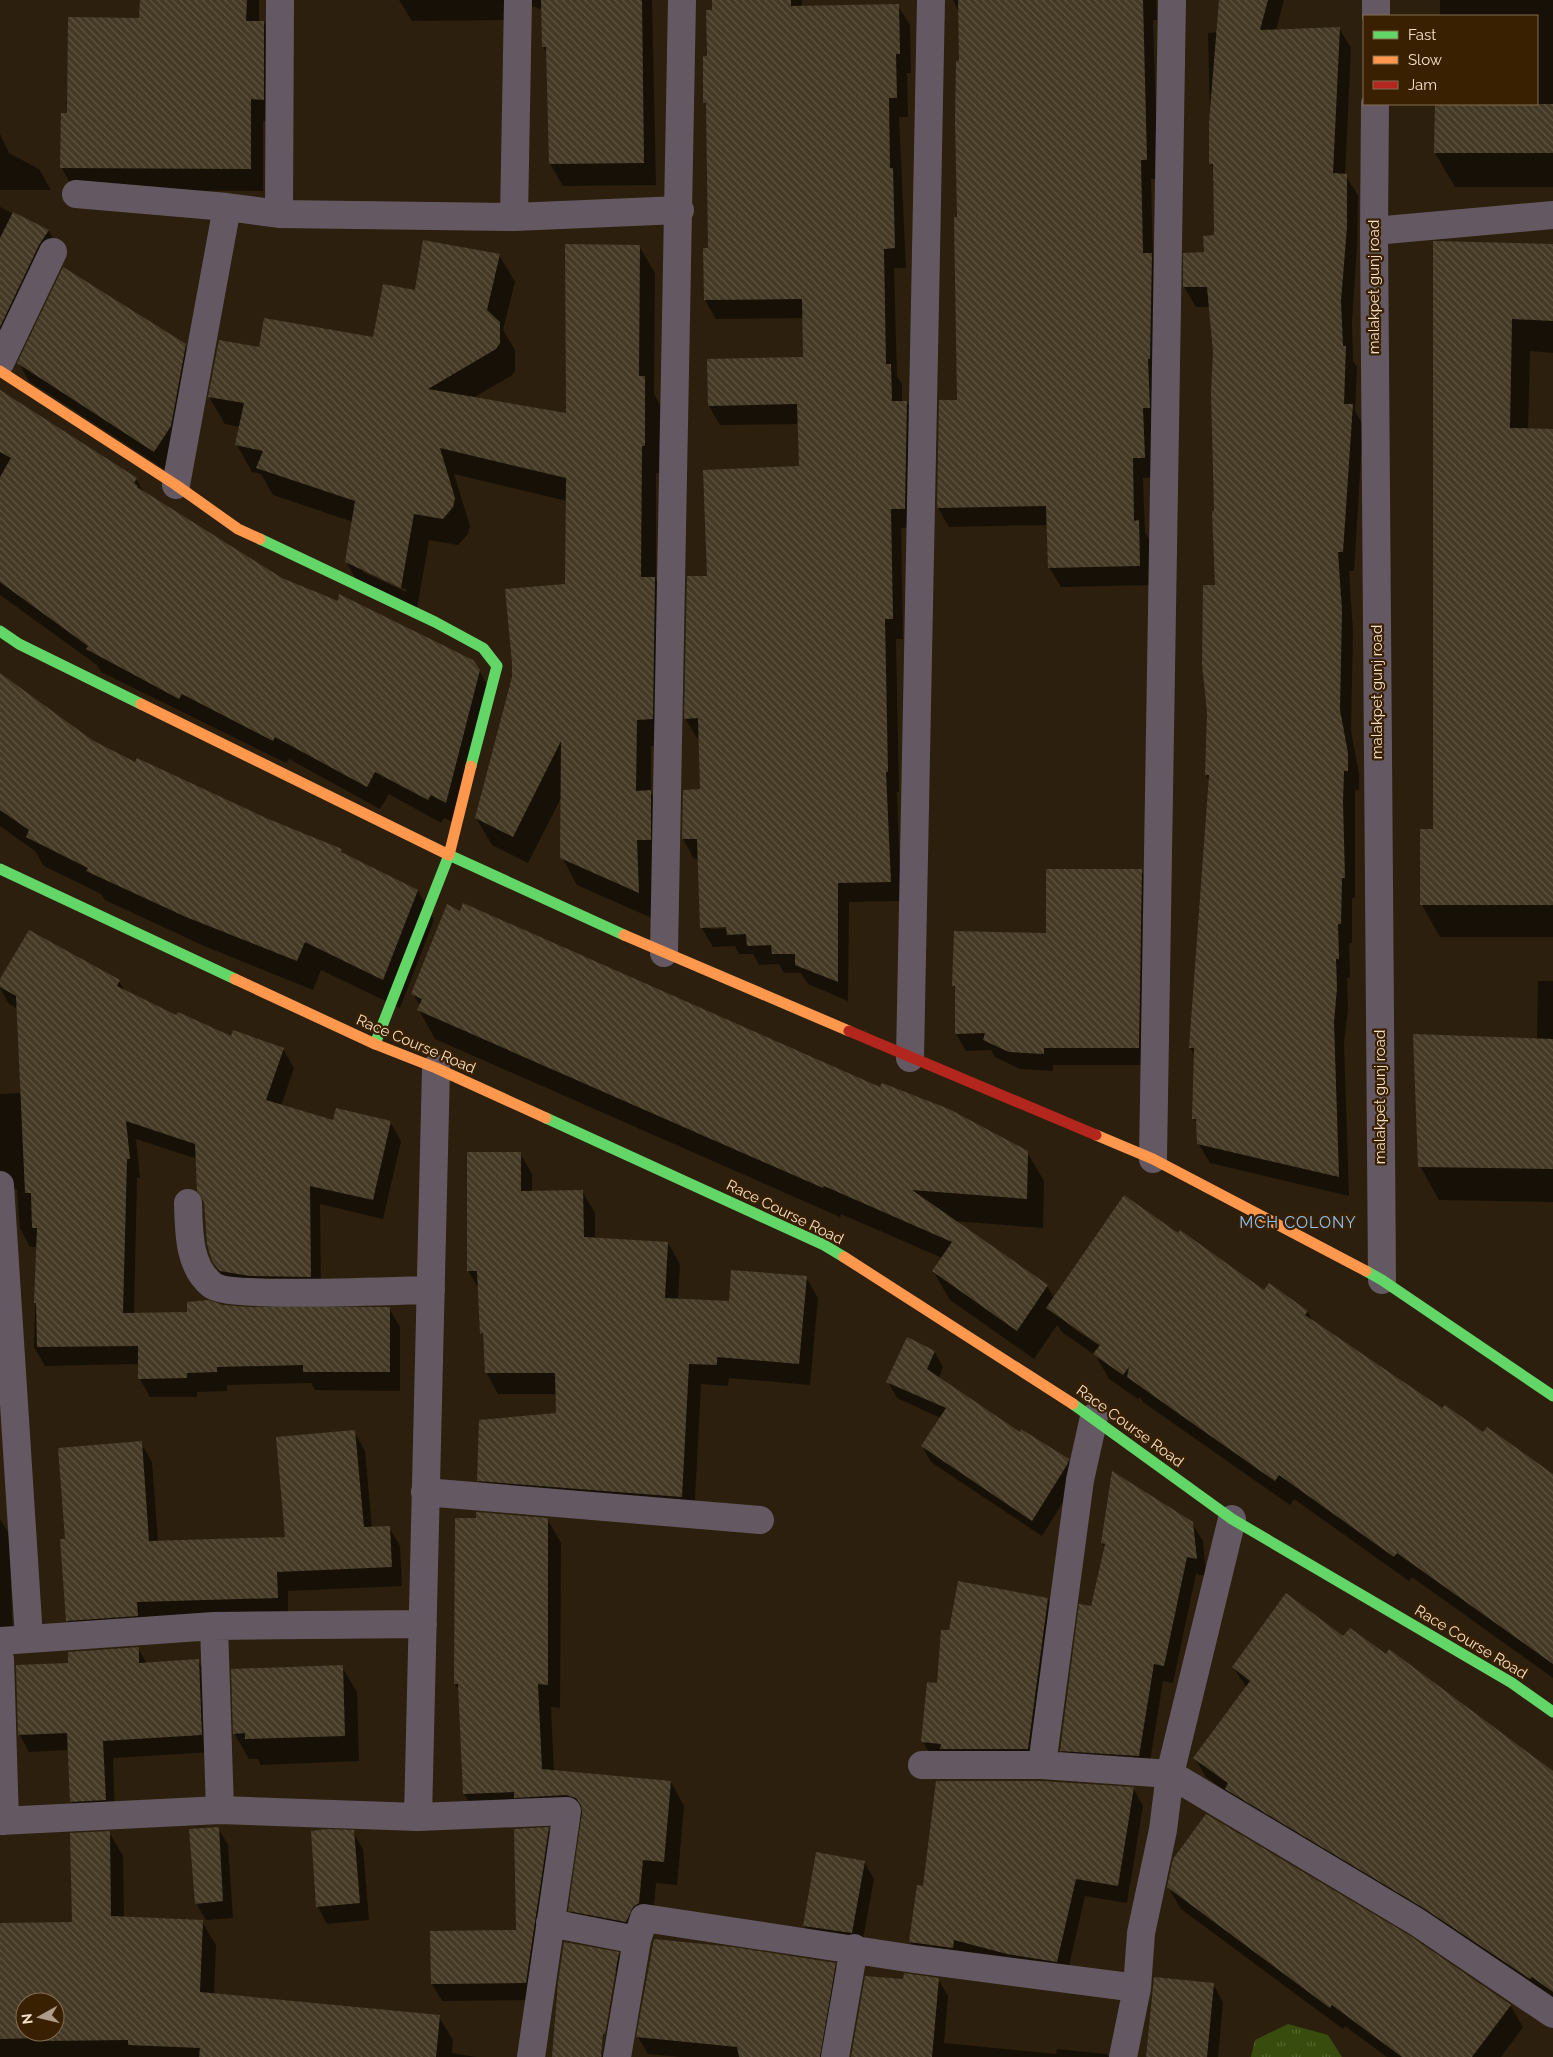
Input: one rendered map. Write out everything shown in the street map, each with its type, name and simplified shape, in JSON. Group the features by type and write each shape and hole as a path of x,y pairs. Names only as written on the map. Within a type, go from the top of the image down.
{"street":[{"path":"279,214 280,0"},
{"path":"514,217 518,0"},
{"path":"664,953 680,210 682,0"},
{"path":"910,1058 931,0"},
{"path":"1153,1159 1172,0"},
{"path":"1376,0 1376,15"},
{"name":"malakpet gunj road","path":"1375,105 1374,231 1382,1280"},
{"path":"76,194 227,207 279,214 514,217 680,210"},
{"path":"176,485 227,207"},
{"path":"1374,231 1553,216"},
{"path":"0,363 52,252"},
{"path":"0,371 176,485 238,529 435,622 483,648 496,666 449,855 375,1044"},
{"path":"0,631 19,644 449,855 664,953 1153,1159 1382,1280 1553,1396"},
{"name":"Race Course Road","path":"0,869 375,1044 436,1068 824,1245 1094,1417 1232,1519 1512,1684 1553,1712"},
{"path":"418,1817 436,1068"},
{"path":"0,1185 6,1371 30,1638"},
{"path":"188,1203 190,1245 200,1271 213,1286 244,1293 431,1290"},
{"path":"1042,1765 1080,1480 1094,1417"},
{"path":"425,1492 760,1520"},
{"path":"1123,2057 1137,1988 1142,1933 1163,1830 1170,1774 1232,1519"},
{"path":"0,1641 214,1626 423,1624"},
{"path":"214,1626 220,1810"},
{"path":"0,1659 3,1821 220,1810 418,1817 567,1811 531,2057"},
{"path":"922,1765 1042,1765 1170,1774 1417,1922 1553,2014"},
{"path":"617,2057 637,1940 644,1918 854,1948 914,1959 1137,1988"},
{"path":"550,1923 637,1940"},
{"path":"835,2057 854,1948"}],"green space":[{"path":"1288,2024 1328,2035 1342,2057 1251,2057 1255,2040"}],"building":[{"path":"140,0 247,0 246,21 264,21 264,100 251,99 251,169 60,168 61,113 67,113 68,17 139,18"},
{"path":"541,0 642,0 644,163 549,164 546,47 542,47"},
{"path":"712,0 791,0 791,6 899,4 900,54 896,54 897,98 889,98 890,168 893,168 895,248 884,249 886,364 891,364 892,401 907,401 905,509 891,509 893,619 885,619 888,772 886,772 891,882 838,883 838,982 795,965 795,954 772,954 771,945 747,946 746,934 727,935 726,927 700,928 697,839 682,839 683,790 700,789 698,718 684,719 687,576 707,576 703,470 799,466 797,404 708,406 707,359 803,357 802,299 704,300 703,248 708,248 706,103 703,103 703,56 707,56 706,10 712,10"},
{"path":"958,0 1143,0 1147,160 1141,160 1143,253 1152,253 1150,359 1148,359 1150,408 1143,408 1145,458 1133,458 1134,521 1139,520 1140,566 1048,568 1046,506 937,508 939,400 957,400 954,217 957,217 955,120 956,61 959,61"},
{"path":"1219,0 1268,0 1260,30 1340,27 1333,173 1347,174 1347,227 1341,301 1343,346 1346,346 1344,404 1353,404 1343,552 1338,552 1342,610 1340,710 1348,753 1348,771 1344,771 1343,802 1345,878 1342,878 1341,924 1338,924 1339,959 1336,959 1337,988 1334,1022 1339,1177 1197,1144 1196,1119 1192,1119 1194,1048 1189,1048 1209,775 1205,775 1207,712 1202,664 1203,585 1215,585 1212,511 1214,511 1211,393 1213,352 1207,287 1183,287 1183,253 1204,252 1203,236 1214,235 1213,164 1209,164 1209,122"},
{"path":"1553,104 1553,153 1434,153 1435,105"},
{"path":"13,212 49,230 39,245 0,327 0,238"},
{"path":"423,240 500,254 487,310 500,322 500,343 496,349 428,389 566,413 565,244 640,245 639,376 645,376 645,446 642,446 641,577 655,577 653,719 637,720 636,791 651,790 651,840 637,840 639,893 560,858 561,741 513,837 475,818 512,677 505,589 565,584 566,478 440,448 455,498 453,507 443,519 414,514 401,588 345,562 355,501 256,468 263,451 235,445 244,403 208,397 219,340 259,347 264,318 373,337 383,284 415,290"},
{"path":"1433,241 1553,244 1553,321 1512,319 1510,428 1553,429 1553,905 1420,905 1420,829 1433,829"},
{"path":"63,267 186,344 171,426 154,452 17,363"},
{"path":"0,390 137,478 134,483 137,487 282,578 338,601 339,594 473,660 480,670 446,803 431,795 428,800 375,772 367,787 275,737 273,741 182,694 179,699 86,649 88,646 0,582 0,477 11,458 0,452"},
{"path":"0,673 92,740 135,762 137,758 266,818 342,849 341,852 418,890 383,980 305,942 297,961 186,917 86,871 88,868 26,837 29,830 0,810"},
{"path":"1046,869 1142,869 1139,1048 1044,1048 1044,1054 1009,1052 983,1040 985,1033 955,1034 955,986 952,986 954,931 1046,933"},
{"path":"463,903 880,1087 882,1083 949,1109 1028,1151 1027,1199 912,1190 1048,1285 1017,1331 932,1271 952,1242 824,1186 823,1188 417,1010 422,999 411,994 447,904 460,911"},
{"path":"29,930 120,980 117,986 176,1015 178,1012 231,1036 233,1030 284,1048 266,1100 333,1120 336,1108 391,1121 373,1200 310,1186 311,1277 250,1276 220,1271 212,1261 207,1244 204,1202 197,1191 195,1144 126,1121 130,1159 127,1159 123,1313 187,1312 187,1302 209,1300 223,1305 249,1307 390,1307 390,1372 303,1372 303,1365 217,1367 217,1372 187,1373 187,1378 138,1379 138,1346 37,1347 36,1303 34,1303 37,1228 32,1228 31,1193 25,1193 16,996 0,987 0,979"},
{"path":"1413,1034 1553,1039 1553,1169 1418,1167"},
{"path":"467,1152 521,1152 521,1191 583,1190 584,1237 668,1242 665,1298 729,1301 731,1270 807,1276 799,1364 717,1357 717,1365 689,1364 682,1497 477,1481 479,1420 556,1413 555,1373 485,1373 483,1333 480,1334 477,1271 467,1271"},
{"path":"1124,1195 1178,1233 1180,1230 1264,1290 1269,1283 1308,1311 1305,1315 1442,1408 1445,1405 1483,1432 1487,1427 1553,1474 1553,1664 1397,1553 1394,1557 1279,1475 1275,1481 1175,1411 1127,1377 1129,1367 1123,1375 1093,1354 1100,1345 1046,1308"},
{"path":"907,1337 935,1351 927,1369 1020,1432 1021,1429 1069,1459 1032,1521 921,1446 946,1408 886,1382"},
{"path":"355,1430 364,1527 390,1526 392,1567 277,1572 278,1598 137,1602 138,1616 66,1621 60,1539 65,1539 58,1448 142,1441 149,1541 285,1537 276,1437"},
{"path":"1112,1471 1193,1522 1197,1559 1187,1557 1164,1666 1154,1664 1139,1756 1060,1751 1079,1604 1091,1606 1105,1544 1101,1543"},
{"path":"476,1512 548,1518 548,1685 538,1684 542,1769 671,1781 664,1862 643,1860 639,1903 633,1907 626,1922 568,1911 582,1813 581,1805 576,1798 566,1795 514,1798 514,1792 463,1794 458,1684 454,1684 455,1518 476,1518"},
{"path":"958,1581 1048,1598 1028,1749 940,1749 941,1744 921,1742 927,1682 937,1683 941,1630 949,1630"},
{"path":"1286,1593 1343,1636 1350,1628 1386,1654 1389,1649 1553,1771 1553,1992 1532,1977 1530,1979 1425,1909 1225,1789 1228,1783 1193,1758 1250,1681 1232,1667"},
{"path":"139,1647 139,1663 199,1659 202,1735 103,1741 106,1800 70,1802 67,1733 18,1735 16,1665 68,1663 68,1652"},
{"path":"343,1665 345,1736 245,1739 245,1733 233,1734 231,1669"},
{"path":"936,1781 1041,1781 1134,1787 1118,1886 1076,1879 1057,1962 1007,1954 954,1940 953,1948 909,1942 917,1885 923,1886"},
{"path":"1206,1814 1409,1935 1511,2005 1472,2057 1402,2057 1332,2005 1330,2008 1167,1887 1173,1859"},
{"path":"219,1827 223,1901 195,1904 189,1829"},
{"path":"549,1827 526,1983 431,1984 430,1931 516,1930 514,1829"},
{"path":"327,1829 354,1830 360,1903 316,1907 311,1831"},
{"path":"110,1831 111,1916 203,1920 200,1992 440,2015 436,2057 199,2057 200,2048 128,2045 128,2040 65,2041 65,1992 15,1992 15,2039 0,2039 0,1923 72,1922 70,1833"},
{"path":"816,1852 865,1861 852,1933 803,1926"},
{"path":"654,1939 733,1947 836,1963 820,2057 739,2057 737,2047 636,2037"},
{"path":"564,1942 619,1952 605,2034 603,2034 601,2057 552,2057 558,1982"},
{"path":"904,1973 939,1978 932,2057 851,2057 865,1976 903,1979"},
{"path":"1154,1977 1214,1983 1207,2057 1146,2057"}],"traffic: fast":[{"path":"260,539 435,622 483,648 497,666 471,766"},
{"path":"0,631 19,644 141,704"},
{"path":"375,1044 449,855 624,935"},
{"path":"0,869 235,979"},
{"path":"546,1118 824,1245 844,1257"},
{"path":"1366,1271 1553,1396"},
{"path":"1073,1404 1232,1519 1512,1683 1553,1712"}],"traffic: slow":[{"path":"0,371 176,485 238,529 260,539"},
{"path":"141,704 449,855 471,766"},
{"path":"624,935 849,1031"},
{"path":"235,979 375,1044 436,1068 546,1118"},
{"path":"1096,1135 1153,1159 1366,1271"},
{"path":"844,1257 1073,1404"}],"traffic: jam":[{"path":"849,1031 1096,1135"}],"district":[{"name":"MCH COLONY","path":"1298,1222"}]}
